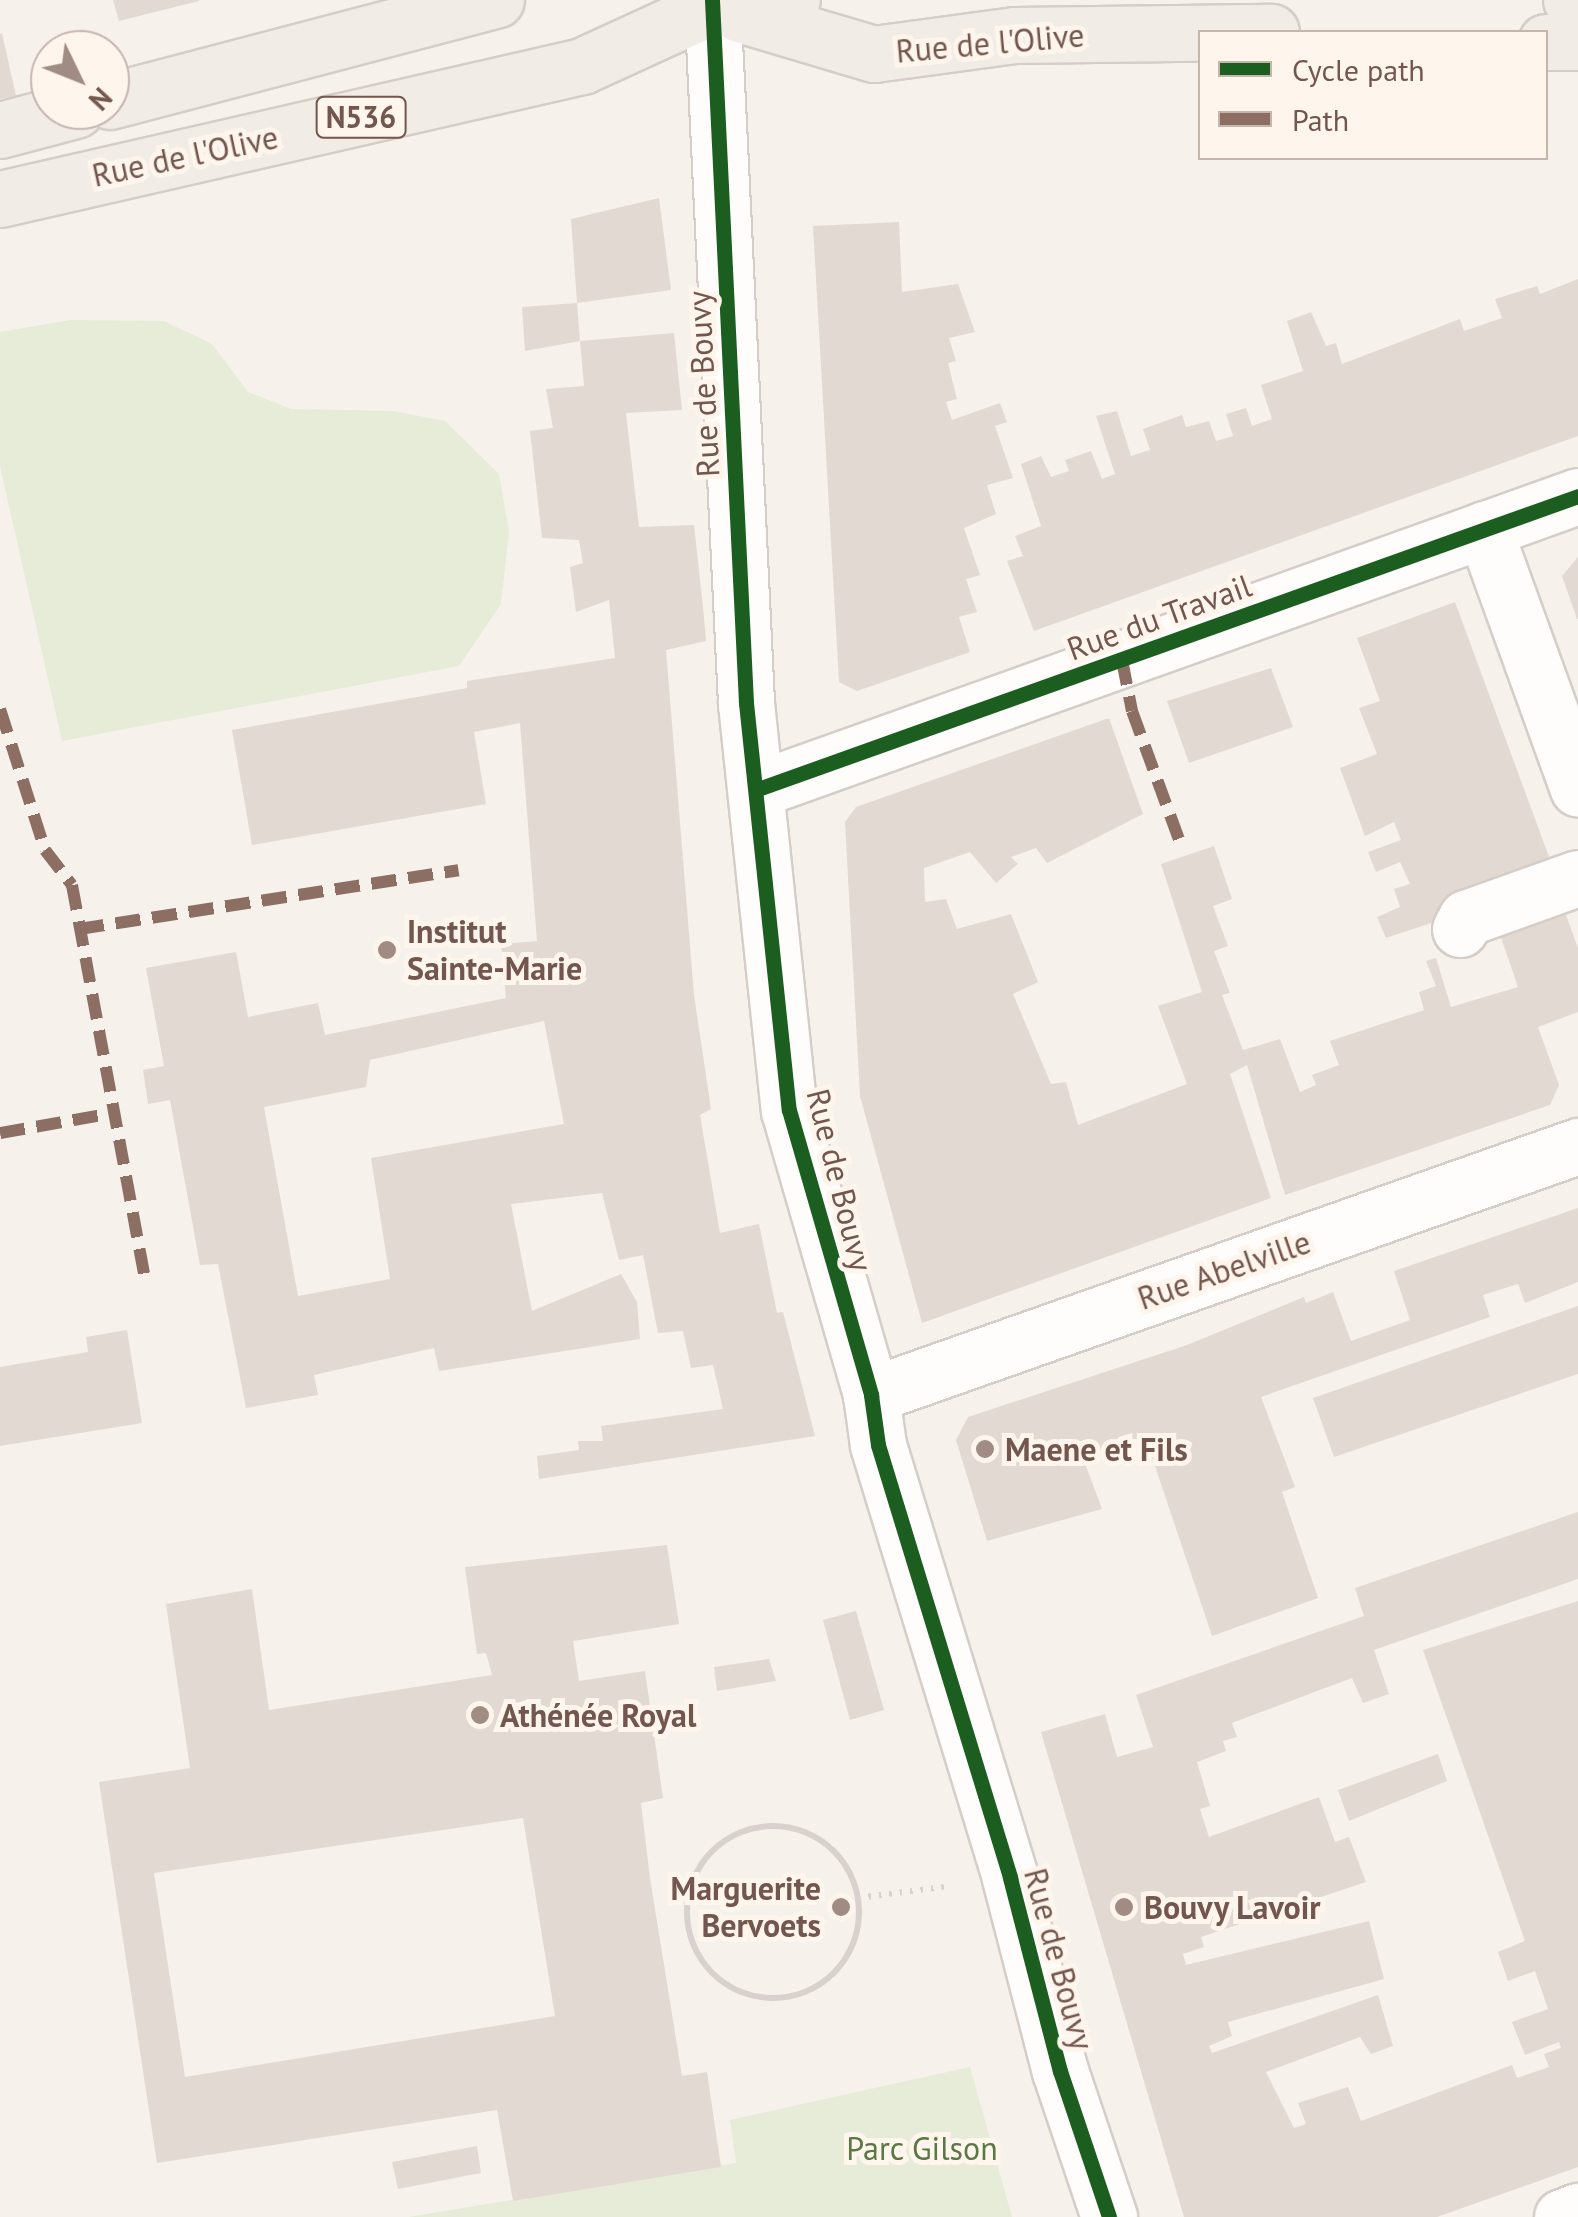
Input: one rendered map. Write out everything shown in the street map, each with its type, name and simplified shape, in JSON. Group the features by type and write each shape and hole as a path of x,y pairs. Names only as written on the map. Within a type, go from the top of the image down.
{"main road":[{"name":"N536","path":"130,96 496,0"},
{"name":"Rue de l'Olive","path":"0,199 582,66 711,2 792,0"},
{"name":"Rue de l'Olive","path":"711,2 874,54 1015,35 1230,15 1266,30"},
{"path":"1548,42 1578,42"},
{"name":"Rue de l'Olive","path":"0,130 30,122"}],"street":[{"name":"Rue de Bouvy","path":"711,2 746,703 789,1110 870,1395 878,1445 1010,1878 1060,2071 1110,2217"},
{"name":"Rue du Travail","path":"758,789 1578,496"},
{"path":"1484,529 1578,788"},
{"path":"1460,929 1466,918 1578,878"},
{"name":"Rue Abelville","path":"870,1395 1578,1146"},
{"path":"1562,2217 1578,2211"}],"path":[{"path":"758,1826 786,1826 834,1850 858,1898 858,1928 848,1955 828,1978 789,1995 746,1994 720,1980 688,1930 695,1876 732,1836 758,1826"},
{"path":"858,1898 1010,1878"}],"green space":[{"path":"71,320 164,321 212,344 248,392 291,409 393,411 445,421 499,474 509,532 501,604 459,666 62,741 0,466 0,332"},
{"name":"Parc Gilson","path":"970,2067 1012,2217 409,2217 736,2163 730,2120"}],"building":[{"path":"113,0 199,0 199,1 119,21"},
{"path":"0,34 16,96 0,99"},
{"path":"659,198 671,290 577,303 571,219"},
{"path":"899,222 902,292 958,284 975,332 949,338 956,361 948,363 957,399 946,402 952,420 1000,403 1007,422 995,426 1013,478 987,485 996,514 964,528 980,575 966,579 977,612 959,617 970,652 857,691 839,682 813,226"},
{"path":"1578,279 1578,436 1034,631 1007,561 1023,556 1015,536 1041,526 1021,464 1041,456 1051,477 1069,471 1065,460 1091,451 1102,479 1115,474 1096,416 1117,411 1131,456 1150,450 1143,429 1182,415 1186,427 1209,421 1216,441 1233,436 1226,414 1246,408 1252,426 1272,419 1261,385 1303,371 1287,321 1311,312 1326,346 1336,343 1342,364 1460,319 1464,331 1502,318 1495,299 1537,286 1540,294"},
{"path":"577,303 580,341 525,351 522,307"},
{"path":"674,333 682,410 626,413 639,527 694,525 703,607 706,641 666,650 694,995 711,1109 700,1115 720,1233 759,1224 777,1313 783,1312 815,1436 539,1479 537,1456 579,1450 578,1441 603,1441 601,1426 723,1409 713,1365 691,1368 683,1331 658,1333 643,1255 619,1260 602,1193 511,1204 532,1311 621,1274 637,1302 640,1339 439,1371 434,1348 314,1375 318,1395 246,1408 218,1264 200,1265 170,1100 148,1104 143,1070 164,1066 146,968 236,952 248,1017 318,1003 325,1035 506,998 501,944 537,941 520,723 474,732 486,804 252,845 232,730 467,688 467,681 615,658 609,600 576,612 570,567 583,563 579,540 542,538 530,431 553,428 546,389 584,386 580,341","holes":["544,1021 564,1124 371,1158 390,1279 298,1296 264,1107 366,1087 370,1060"]},
{"path":"1578,557 1578,619 1577,619 1562,576"},
{"path":"1455,602 1558,881 1386,938 1377,917 1400,907 1394,889 1410,884 1400,862 1376,872 1368,852 1401,840 1394,822 1365,836 1340,768 1377,754 1359,708 1380,701 1357,638"},
{"path":"1271,668 1293,727 1189,763 1167,701"},
{"path":"1109,718 1143,814 1047,863 1036,848 1011,857 1018,864 996,883 970,852 924,868 925,902 946,899 957,929 1011,914 1038,982 1013,994 1051,1084 1066,1082 1078,1125 1187,1084 1158,1006 1202,992 1161,864 1214,846 1232,899 1213,906 1228,946 1214,951 1230,993 1222,995 1243,1050 1280,1039 1300,1092 1316,1085 1312,1075 1339,1065 1330,1041 1424,1010 1419,992 1436,986 1426,961 1436,958 1451,1007 1518,987 1493,914 1557,890 1578,948 1578,1012 1538,1027 1559,1085 1550,1105 1285,1195 1247,1065 1230,1074 1271,1198 922,1323 860,1096 845,822 856,807"},
{"path":"1578,1208 1578,1282 1525,1303 1518,1284 1483,1295 1490,1317 1261,1397 1295,1487 1282,1492 1318,1598 1212,1636 1145,1436 1083,1458 1102,1509 987,1541 956,1440 968,1417 1187,1345 1304,1297 1306,1303 1333,1292 1351,1341 1410,1320 1394,1271"},
{"path":"1578,1306 1578,1374 1334,1457 1313,1398"},
{"path":"127,1330 142,1423 0,1446 0,1367 88,1352 86,1337"},
{"path":"1578,1512 1578,1579 1374,1650 1389,1694 1363,1703 1352,1678 1232,1723 1237,1737 1223,1741 1226,1751 1197,1762 1210,1806 1200,1809 1209,1837 1319,1797 1335,1842 1349,1837 1366,1882 1201,1937 1204,1947 1183,1954 1186,1965 1369,1921 1384,1979 1228,2022 1232,2036 1209,2046 1212,2053 1378,1995 1393,2046 1371,2054 1360,2037 1266,2072 1294,2128 1306,2124 1298,2103 1348,2087 1361,2121 1512,2065 1517,2078 1549,2067 1544,2054 1561,2048 1559,2042 1525,2055 1512,2022 1548,2009 1535,1971 1508,1981 1498,1952 1525,1941 1423,1650 1578,1601 1578,2167 1437,2217 1184,2217 1041,1732 1105,1714 1117,1757 1153,1747 1136,1695 1364,1616 1355,1588"},
{"path":"667,1545 679,1624 573,1641 579,1681 645,1671 663,1798 641,1803 650,1878 682,2076 707,2072 721,2167 513,2201 497,2110 157,2163 99,1782 190,1768 166,1604 252,1589 269,1710 492,1675 486,1653 477,1654 465,1567","holes":["523,1818 555,2016 185,2077 154,1873"]},
{"path":"856,1611 884,1710 850,1720 823,1620"},
{"path":"769,1659 776,1681 717,1691 714,1667"},
{"path":"1438,1754 1447,1781 1349,1821 1338,1790"},
{"path":"477,2146 481,2173 398,2189 392,2162"}],"marked path":[{"path":"1122,660 1132,711 1182,848"},
{"path":"0,709 45,850 72,885 144,1274"},
{"path":"79,929 458,870"},
{"path":"0,1133 114,1113"}],"cycle path":[{"path":"712,0 746,703 789,1110 871,1395 878,1445 1010,1878 1060,2071 1109,2217"},
{"path":"758,789 1578,496"}],"place":[{"name":"Institut Sainte-Marie","path":"387,950"},
{"name":"Maene et Fils","path":"985,1449"},
{"name":"Athénée Royal","path":"480,1715"},
{"name":"Marguerite Bervoets","path":"841,1907"},
{"name":"Bouvy Lavoir","path":"1124,1907"}]}
